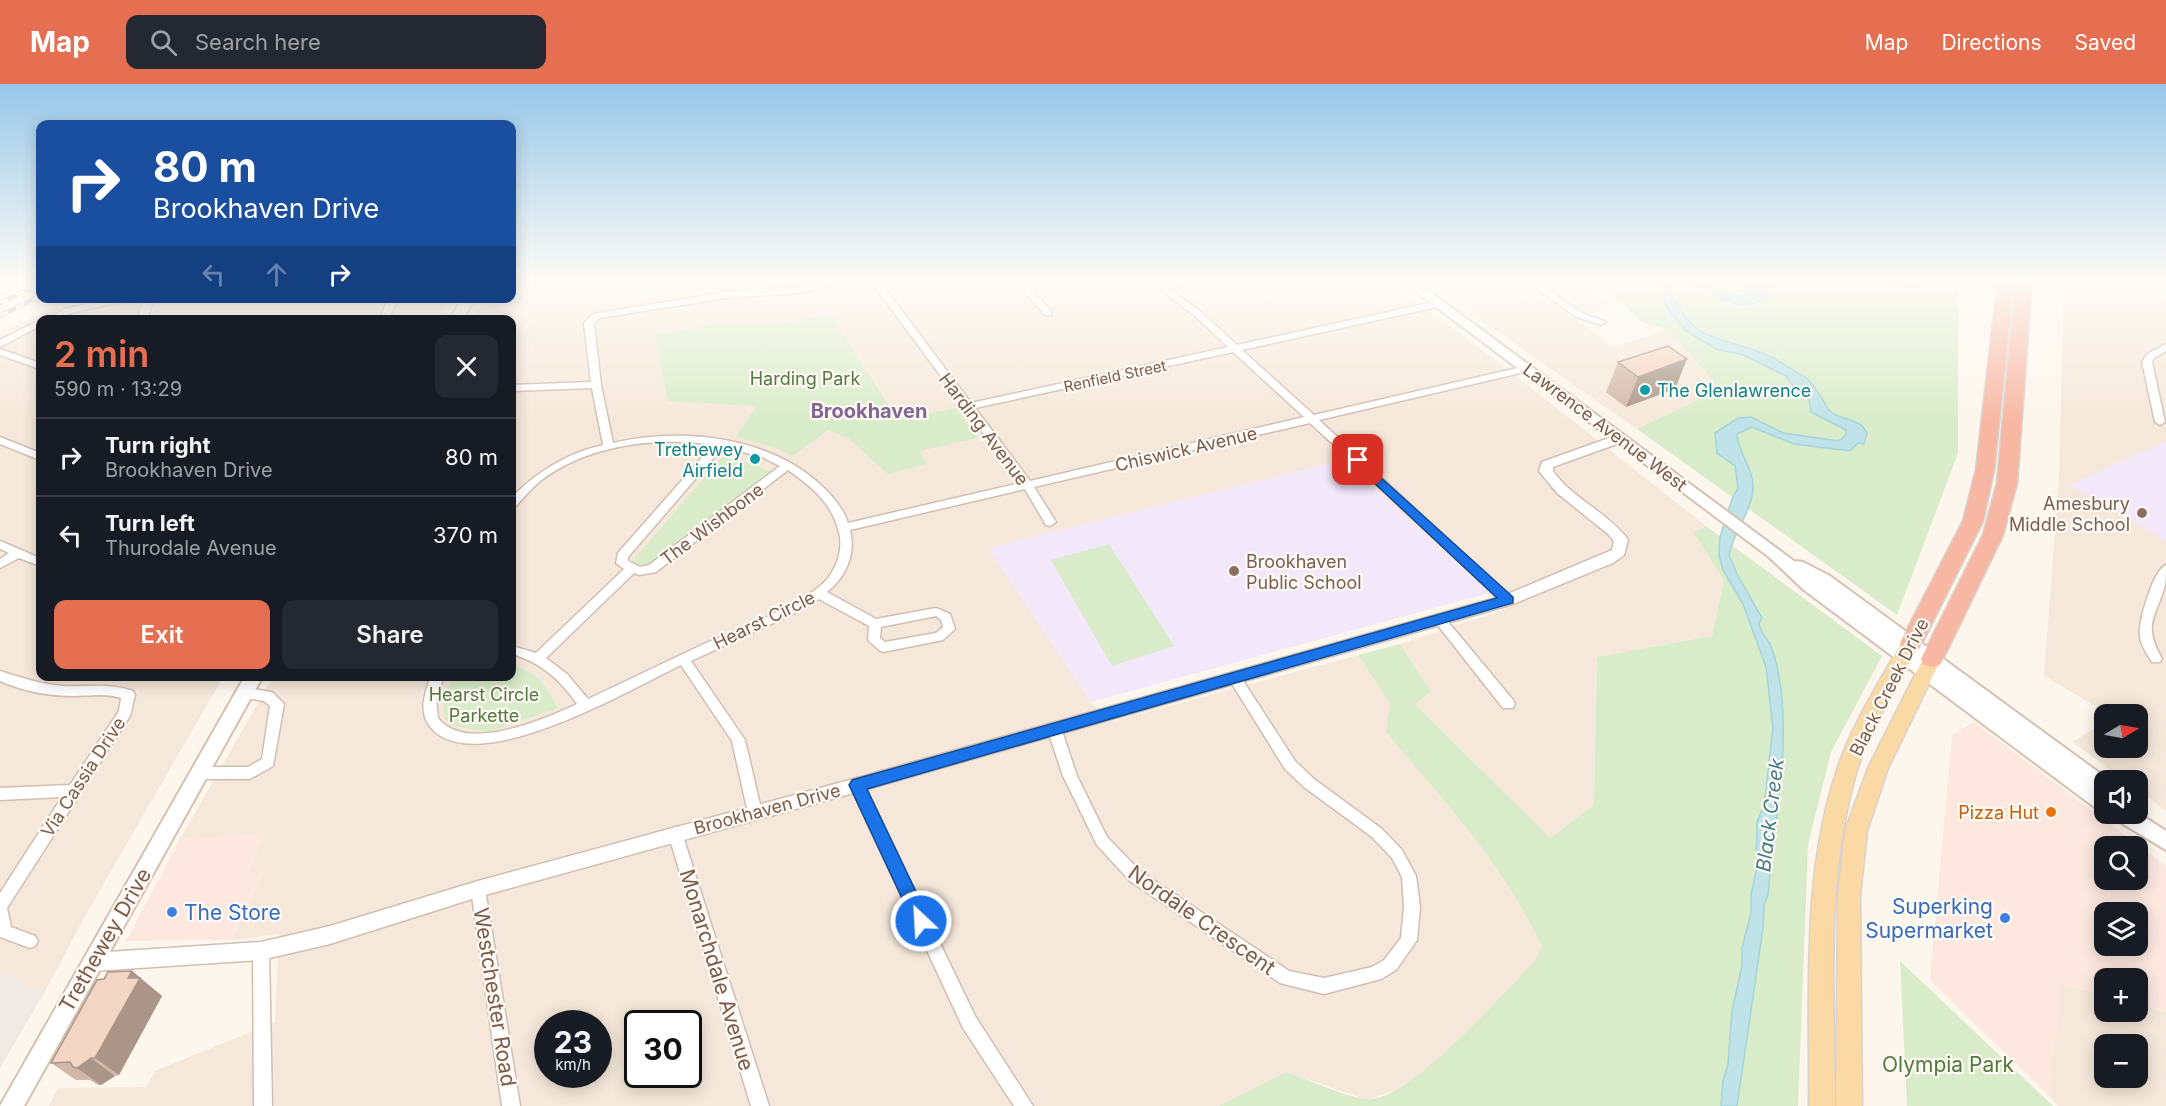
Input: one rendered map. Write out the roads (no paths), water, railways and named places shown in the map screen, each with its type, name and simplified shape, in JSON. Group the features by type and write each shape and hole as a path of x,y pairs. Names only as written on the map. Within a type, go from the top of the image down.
{"highway":[{"name":"Black Creek Drive","path":"1908,650 1973,521 1984,470 2001,327"},
{"name":"Black Creek Drive","path":"1929,666 1993,535 2007,483 2020,327"}],"main road":[{"name":"Lawrence Avenue West","path":"1469,327 1751,535 1810,586 1908,650 2094,795"},
{"name":"Black Creek Drive","path":"1822,1106 1824,953 1831,842 1848,768 1908,650"},
{"name":"Lawrence Avenue West","path":"1929,666 2094,780"},
{"name":"Black Creek Drive","path":"1849,1106 1849,896 1856,831 1878,768 1929,666"},
{"name":"Trethewey Drive","path":"10,1106 252,681"},
{"path":"2140,824 2158,835"},
{"path":"2146,824 2158,835"}],"street":[{"path":"0,344 33,327"},
{"path":"590,327 596,385 608,445"},
{"name":"Harding Avenue","path":"908,327 1028,486 1050,522"},
{"path":"1212,327 1508,600"},
{"name":"Renfield Street","path":"968,408 1336,327"},
{"path":"2160,422 2147,362 2150,356 2166,347"},
{"path":"0,352 36,365"},
{"name":"Chiswick Avenue","path":"846,527 1526,369"},
{"path":"516,388 596,385"},
{"name":"Brookhaven Drive","path":"93,962 261,951 330,935 478,889 1235,679 1508,600 1599,563 1619,552 1621,540 1614,530 1557,484 1545,471 1547,465 1620,438"},
{"path":"516,498 524,489 554,468 608,445 664,439 721,443 767,455 802,473 840,514 846,527"},
{"path":"0,440 36,455"},
{"name":"The Wishbone","path":"721,443 622,556 622,563 644,572 660,564 788,465"},
{"name":"Hearst Circle","path":"436,681 428,702 431,721 447,734 460,738 508,736 585,705 820,594 844,560 848,547 846,527"},
{"path":"0,545 36,560"},
{"path":"0,564 18,553"},
{"path":"538,658 632,568"},
{"path":"2156,659 2147,645 2144,628 2166,569"},
{"path":"820,594 875,624 936,612 944,614 948,620 949,629 939,637 884,647 874,640 875,624"},
{"path":"1440,620 1508,704"},
{"path":"516,651 538,658 574,687 585,705"},
{"path":"683,659 738,740 755,813"},
{"name":"Via Cassia Drive","path":"0,676 34,687 70,691 115,690 128,695 125,712 0,908 4,932 30,940"},
{"name":"Nordale Crescent","path":"1054,728 1070,776 1102,840 1122,864 1142,881 1286,978 1324,986 1375,974 1390,965 1409,940 1412,907 1409,876 1397,854 1377,834 1309,783 1290,765 1235,679"},
{"path":"199,773 250,773 268,762 277,704 267,696 245,693"},
{"path":"857,785 969,1022 1024,1106"},
{"path":"0,794 74,791"},
{"name":"Monarchdale Avenue","path":"675,833 759,1106"},
{"name":"Westchester Road","path":"478,889 511,1106"},
{"path":"261,951 263,1106"}],"water":[{"name":"Black Creek","path":"1683,327 1695,327 1713,337 1770,356 1805,377 1817,390 1829,410 1858,423 1867,433 1864,444 1858,443 1850,451 1794,444 1752,427 1737,434 1751,474 1753,488 1752,497 1729,555 1762,618 1759,623 1760,629 1775,657 1781,689 1783,742 1780,793 1768,895 1764,905 1763,928 1737,1106 1721,1106 1723,1081 1728,1064 1732,1011 1742,966 1742,948 1751,914 1751,895 1756,871 1757,822 1764,806 1773,728 1766,667 1743,604 1723,570 1719,556 1720,537 1732,499 1738,488 1735,466 1717,453 1715,433 1738,418 1751,417 1783,433 1839,441 1846,435 1846,430 1811,412 1809,400 1796,390 1786,376 1741,354 1718,350"}],"place":[{"name":"The Glenlawrence","path":"1645,390"},
{"name":"Trethewey Airfield","path":"755,459"},
{"name":"Amesbury Middle School","path":"2142,513"},
{"name":"Brookhaven Public School","path":"1234,571"},
{"name":"Pizza Hut","path":"2051,812"},
{"name":"The Store","path":"172,912"},
{"name":"Superking Supermarket","path":"2005,918"}],"district":[{"name":"Brookhaven","path":"869,411"}],"park label":[{"name":"Harding Park","path":"805,378"},
{"name":"Hearst Circle Parkette","path":"484,704"},
{"name":"Olympia Park","path":"1948,1064"}]}
